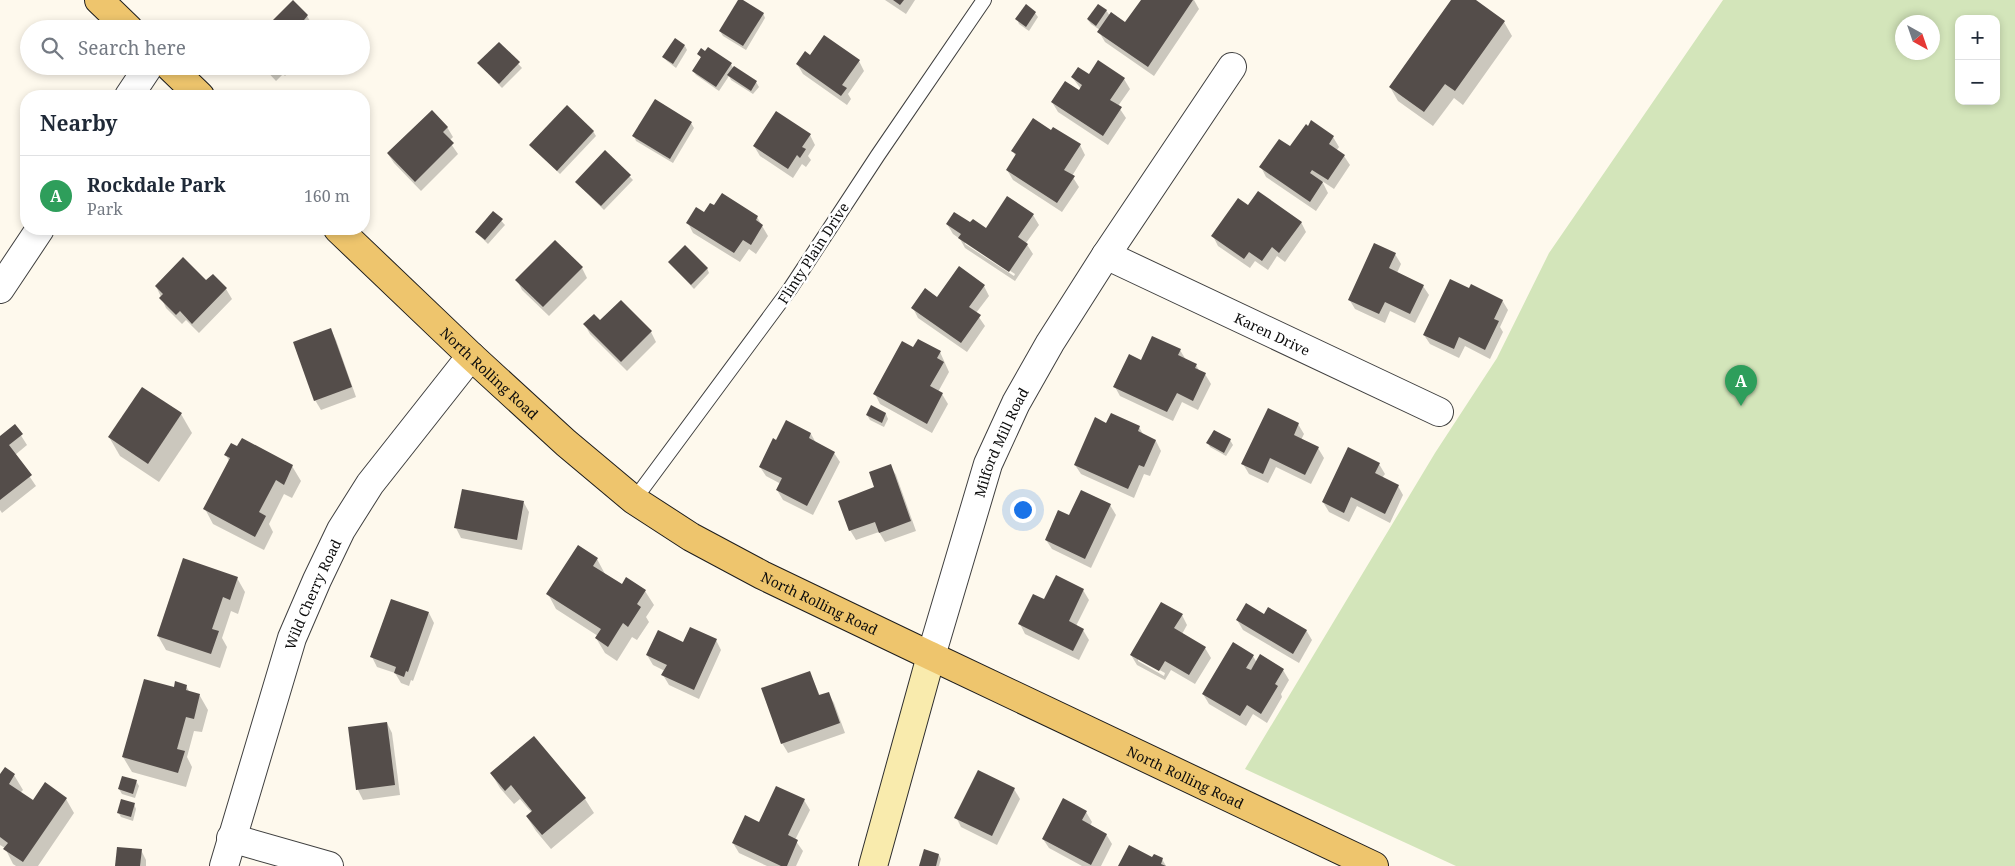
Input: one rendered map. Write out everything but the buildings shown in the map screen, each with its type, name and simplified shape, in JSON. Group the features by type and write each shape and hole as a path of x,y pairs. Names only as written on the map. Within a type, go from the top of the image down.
{"main road":[{"path":"99,0 120,20"},
{"path":"178,75 194,90"},
{"name":"North Rolling Road","path":"344,235 471,356 566,442 634,500 691,537 762,575 1374,866"},
{"name":"Milford Mill Road","path":"873,866 931,656"}],"street":[{"name":"Milford Mill Road","path":"931,656 988,464 1016,403 1050,343 1106,255 1232,67"},
{"path":"133,90 143,75"},
{"path":"0,289 36,235"},
{"name":"Karen Drive","path":"1106,255 1440,412"},
{"name":"Wild Cherry Road","path":"224,866 292,638 333,547 370,484 471,356"},
{"path":"231,838 329,866"}],"lane":[{"name":"Flinty Plain Drive","path":"634,500 790,289 872,163 984,0"}],"green space":[{"path":"1723,0 2015,0 2015,866 1456,866 1245,769 1435,453 1497,358 1549,253"}],"place":[{"name":"Rockdale Park","path":"1741,406"}]}
